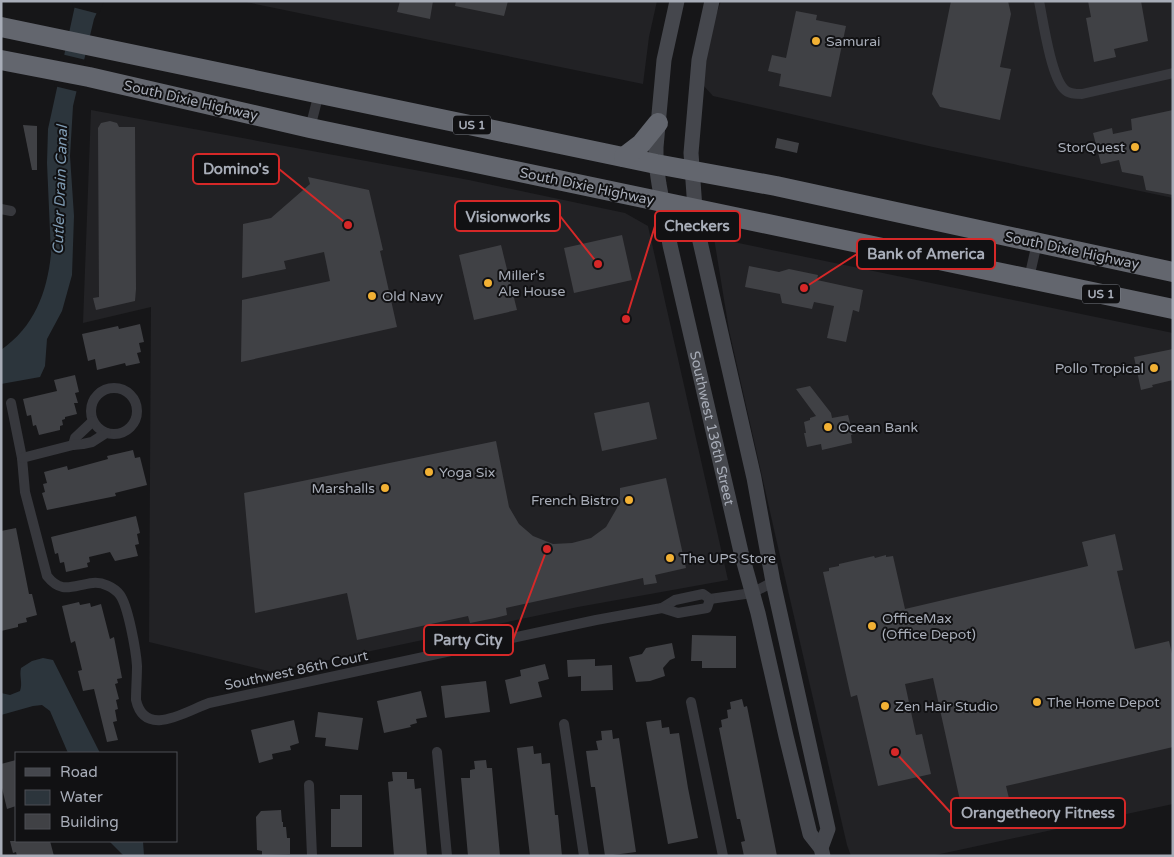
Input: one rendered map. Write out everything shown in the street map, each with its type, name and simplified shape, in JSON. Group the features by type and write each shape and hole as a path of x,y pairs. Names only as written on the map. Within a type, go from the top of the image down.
{"highway":[{"name":"South Dixie Highway","path":"1,27 656,164 776,186 1173,272"},
{"name":"South Dixie Highway","path":"1,60 89,77 310,128 1173,309"},
{"path":"624,157 641,144 658,123"}],"street":[{"name":"Southwest 136th Street","path":"677,1 664,60 658,123 656,164 662,202 716,446 810,834 822,852"},
{"name":"Southwest 136th Street","path":"712,1 697,75 690,153 695,209 699,237 754,478 773,582 828,829 822,852"},
{"path":"1039,1 1055,73 1064,89 1075,94 1082,94 1173,73"},
{"path":"310,128 319,93"},
{"path":"1030,278 1037,243"},
{"path":"107,388 123,388 135,399 138,407 134,423 122,433 106,433 93,421 90,413 91,405 94,397 100,391 107,388"},
{"name":"Southwest 86th Court","path":"11,403 22,458 25,492 47,576 52,582 62,588 74,588 96,583 109,586 118,593 125,610 136,655 136,700 138,708 146,716 156,720 170,719 209,703 586,622 662,608 678,613 707,608 710,600 752,593"},
{"path":"73,445 75,438 93,421"},
{"path":"22,458 92,442 106,433"},
{"path":"752,593 773,582"},
{"path":"691,702 723,856"},
{"path":"564,724 584,856"},
{"path":"437,752 447,856"},
{"path":"309,785 312,856"}],"shaded area":[{"path":"241,1 657,1 649,37 643,84"},
{"path":"721,1 1173,1 1173,198 933,147 713,96 702,84 708,38"},
{"path":"91,110 469,180 625,213 648,226 728,580 578,607 272,672 149,642 151,307 83,323"},
{"path":"714,238 1173,333 1173,804 931,856 851,856 729,330"}],"water":[{"name":"Cutler Drain Canal","path":"76,1 102,1 94,19 73,106 70,156 74,216 72,275 62,311 47,339 45,366 40,377 1,384 1,350 22,331 30,320 42,295 49,268 51,254 47,163 48,129"},
{"path":"43,658 53,660 99,752 68,752 50,711 42,705 1,715 1,693 10,695 20,691 21,668 32,661"},
{"path":"110,842 143,842 144,856 124,856"}],"pier":[{"path":"73,1 104,1 99,14 72,7"},
{"path":"61,54 86,60 79,92 54,86"}],"building":[{"path":"400,1 433,1 430,19 397,12"},
{"path":"456,1 508,1 504,16 455,6"},
{"path":"951,1 1008,1 1011,14 1000,67 1011,69 1000,120 940,107 932,94"},
{"path":"1088,1 1141,1 1148,41 1114,49 1116,57 1094,62 1086,18 1091,17"},
{"name":"Samurai","path":"796,11 817,15 816,20 846,26 831,97 779,86 781,74 768,71 772,55 786,58"},
{"name":"StorQuest","path":"1173,110 1173,195 1146,190 1143,176 1122,172 1119,160 1101,164 1093,133 1112,128 1113,134 1132,130 1131,119"},
{"path":"110,121 117,123 119,127 135,127 136,289 135,301 96,310 93,298 99,297 98,128 101,123"},
{"path":"23,125 37,126 37,170 32,170"},
{"path":"777,138 799,143 797,153 775,148"},
{"path":"308,177 369,190 383,250 380,251 397,327 241,362 242,300 330,281 324,252 284,261 286,269 242,278 243,224 271,218 310,184"},
{"path":"622,235 632,280 574,293 564,248"},
{"name":"Miller's Ale House","path":"501,245 517,310 474,320 459,255"},
{"path":"749,266 779,272 789,269 818,275 817,280 863,290 859,312 853,310 846,342 827,338 834,306 814,302 812,309 782,303 780,294 745,287"},
{"path":"140,324 144,342 139,343 141,352 137,353 140,363 126,366 125,363 97,370 95,359 88,361 82,334 118,326 119,329"},
{"name":"Pollo Tropical","path":"1173,349 1173,380 1141,390 1134,357"},
{"path":"75,375 79,392 75,393 78,403 74,403 77,414 65,417 62,420 63,425 60,426 60,430 39,435 36,425 33,426 31,415 27,416 23,399 57,391 54,380"},
{"name":"Ocean Bank","path":"810,386 831,413 832,418 848,415 853,434 851,435 852,443 822,450 821,444 807,447 804,422 816,416 796,389"},
{"path":"649,402 657,439 602,451 594,413"},
{"path":"496,441 509,507 519,524 533,536 553,544 572,543 591,538 606,527 617,508 620,488 666,478 686,568 655,575 657,583 644,585 643,578 506,608 507,615 495,618 470,623 468,616 357,640 347,593 255,613 244,493"},
{"path":"133,450 135,458 140,457 147,485 115,493 116,496 47,510 42,493 45,492 43,484 47,483 44,472 67,466 68,470 108,459 107,456"},
{"path":"136,516 140,533 137,534 139,544 135,545 138,556 115,561 110,552 89,557 88,567 66,572 64,562 60,563 58,553 55,554 51,537"},
{"path":"16,528 29,594 32,594 37,615 26,618 27,622 18,624 18,627 1,631 1,531"},
{"name":"The Home Depot","path":"1115,534 1123,570 1117,571 1135,649 1169,641 1173,658 1173,747 1006,786 1012,811 989,816 987,808 963,814 933,678 905,684 916,735 922,734 931,774 878,786 857,695 851,697 823,572 829,571 829,568 839,566 839,564 874,556 875,558 886,555 886,557 893,556 905,609 1088,566 1082,542"},
{"path":"79,602 80,605 90,603 91,607 101,604 110,639 114,637 122,678 117,679 118,683 115,684 119,699 116,700 118,709 115,710 117,721 113,722 118,740 107,742 94,689 83,691 78,671 82,670 75,641 71,643 62,606"},
{"path":"692,635 736,636 736,668 702,668 702,661 691,661"},
{"path":"672,643 675,658 670,660 663,668 665,676 650,681 636,682 629,657 642,654 646,648"},
{"path":"595,659 595,666 612,665 613,690 581,691 581,676 568,677 567,660"},
{"path":"545,664 549,679 538,682 542,697 510,704 505,680 521,676 520,670"},
{"path":"486,681 490,712 445,718 441,686"},
{"path":"421,691 427,717 416,719 417,723 410,725 411,727 384,733 377,701"},
{"path":"742,699 744,707 747,706 777,856 744,856 741,842 745,841 740,819 737,819 719,728 722,727 721,720 728,718 727,710 731,709 730,702"},
{"path":"318,712 363,718 358,750 325,746 326,738 315,737"},
{"path":"294,720 299,743 290,746 291,750 272,754 273,759 259,763 251,730"},
{"path":"661,720 662,728 669,727 670,734 679,733 698,838 668,844 646,722"},
{"path":"612,730 613,739 619,738 636,852 605,856 595,787 591,787 586,751 598,750 596,741 602,740 601,731"},
{"path":"533,746 534,754 541,753 542,764 550,763 555,815 558,815 562,856 530,856 517,748"},
{"path":"15,760 15,806 7,809 1,784 1,764"},
{"path":"486,760 487,768 492,768 500,856 468,856 461,778 470,778 470,770 475,769 474,761"},
{"path":"392,772 407,772 407,779 414,779 415,789 421,788 427,856 394,856 388,782 393,781"},
{"path":"340,795 362,795 362,847 331,847 331,809 340,809"},
{"path":"281,810 283,827 286,827 287,838 290,838 290,854 262,855 262,851 257,850 256,817 261,811"},
{"path":"10,841 50,842 54,856 17,856 16,852 13,853"}],"place":[{"name":"Samurai","path":"816,41"},
{"name":"StorQuest","path":"1135,147"},
{"name":"Domino's","path":"348,225"},
{"name":"Visionworks","path":"598,264"},
{"name":"Miller's Ale House","path":"488,283"},
{"name":"Bank of America","path":"804,288"},
{"name":"Old Navy","path":"372,296"},
{"name":"Checkers","path":"626,319"},
{"name":"Pollo Tropical","path":"1154,368"},
{"name":"Ocean Bank","path":"828,427"},
{"name":"Yoga Six","path":"429,472"},
{"name":"Marshalls","path":"385,488"},
{"name":"French Bistro","path":"629,500"},
{"name":"Party City","path":"547,549"},
{"name":"The UPS Store","path":"670,558"},
{"name":"OfficeMax (Office Depot)","path":"872,626"},
{"name":"The Home Depot","path":"1037,702"},
{"name":"Zen Hair Studio","path":"885,706"},
{"name":"Orangetheory Fitness","path":"895,752"}]}
